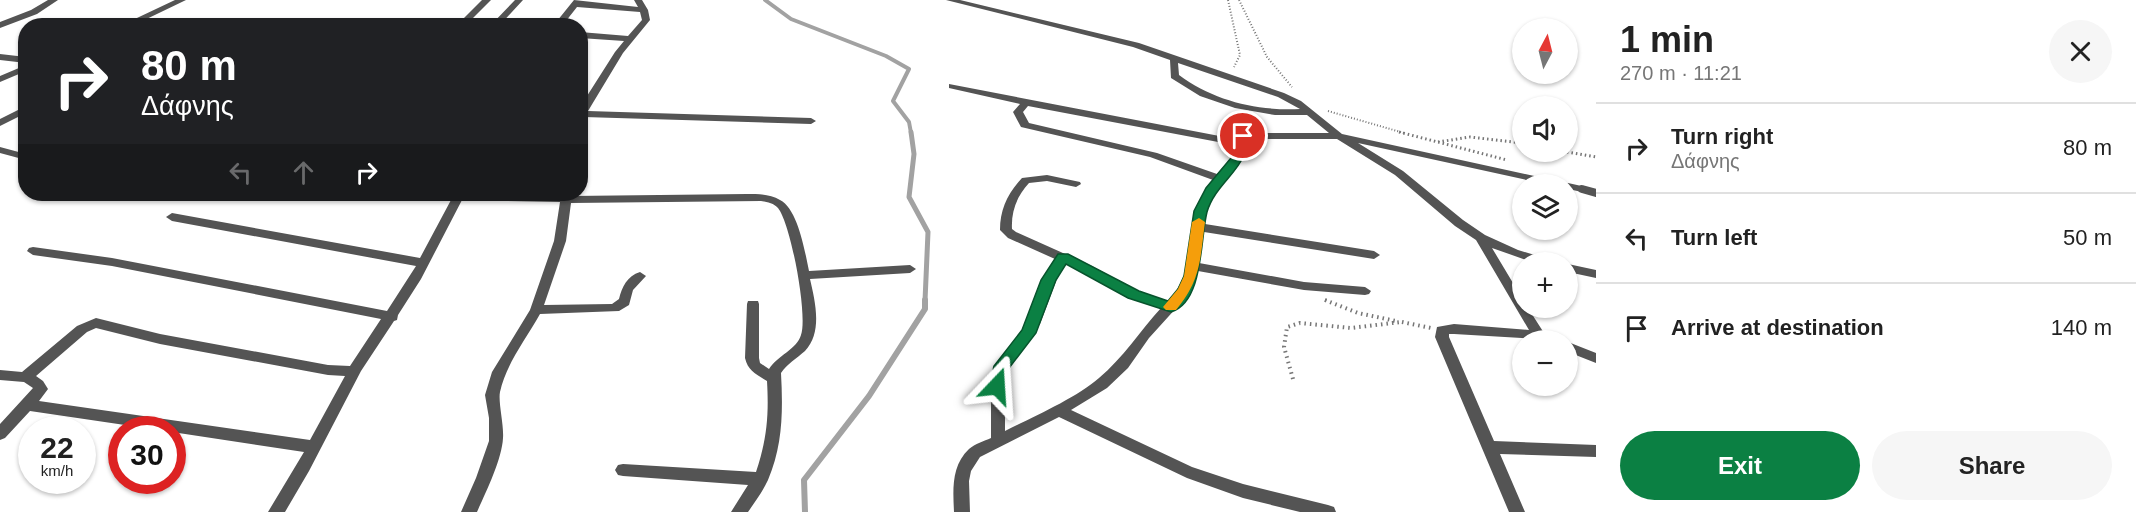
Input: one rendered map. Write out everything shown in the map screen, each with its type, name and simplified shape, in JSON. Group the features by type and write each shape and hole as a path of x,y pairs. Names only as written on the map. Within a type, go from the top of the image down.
{"street":[{"path":"18,18 54,0"},
{"path":"142,18 182,0"},
{"path":"470,18 487,0"},
{"path":"502,18 519,0"},
{"path":"588,103 619,52 646,20 644,10 638,0"},
{"path":"950,0 1054,27 1117,40 1225,75 1298,103 1339,136 1399,173 1480,238 1512,252"},
{"path":"563,18 576,2 644,10"},
{"path":"0,25 18,18"},
{"path":"588,36 631,39"},
{"path":"0,57 18,59"},
{"path":"1174,58 1174,76 1216,98 1253,109 1294,113 1309,112"},
{"path":"0,79 18,71"},
{"path":"952,86 1026,103 1239,143"},
{"path":"1026,103 1018,112 1025,125 1135,150 1221,179"},
{"path":"0,123 18,113"},
{"path":"588,115 811,121"},
{"path":"962,512 961,481 964,469 975,453 1092,391 1113,374 1144,335 1184,292 1191,276 1198,226 1207,196 1236,158 1243,136 1251,134 1339,136 1512,174"},
{"path":"0,150 18,155"},
{"path":"1076,184 1047,178 1026,180 1013,197 1006,216 1006,230 1134,294 1171,307"},
{"path":"1578,188 1582,189"},
{"path":"588,196 769,199 779,204 788,213 803,275 809,307 810,330 804,344 777,368 774,378 776,388 774,436 761,479 739,512"},
{"path":"276,512 354,372 392,317 456,201"},
{"path":"469,512 484,478 496,441 496,418 492,395 499,372 536,310 560,241 566,201"},
{"path":"172,217 423,262"},
{"path":"1198,226 1374,255"},
{"path":"1480,238 1512,278"},
{"path":"33,251 112,262 392,317"},
{"path":"998,440 998,374 1001,366 1029,333 1048,280 1063,257"},
{"path":"1191,266 1304,285 1365,291"},
{"path":"803,275 910,269"},
{"path":"1578,270 1596,274"},
{"path":"536,310 614,308 623,304 627,298 627,289 640,276"},
{"path":"753,304 752,358 758,370 774,378"},
{"path":"25,377 82,329 96,323 160,339 328,370 354,372"},
{"path":"1512,333 1442,330 1442,337 1517,512"},
{"path":"1578,351 1596,358"},
{"path":"0,375 25,377 41,386 39,394 0,434"},
{"path":"28,405 314,447"},
{"path":"1059,410 1187,472 1243,491 1328,512"},
{"path":"1488,447 1596,451"},
{"path":"624,470 761,479"}],"lane":[{"path":"1582,189 1596,192"}],"path":[{"path":"1225,75 1238,61 1239,55 1228,0"},
{"path":"1239,0 1251,18 1268,58 1295,90 1298,103"},
{"path":"1326,111 1510,161"},
{"path":"1436,142 1482,137 1512,142"},
{"path":"1578,154 1596,157"},
{"path":"1304,285 1317,297 1335,306 1384,320 1442,330"},
{"path":"1293,380 1283,350 1287,327 1300,323 1351,328 1401,322"}],"waterway":[{"path":"765,0 791,19 886,56 909,69 893,101 909,122 911,133"},
{"path":"911,132 914,154 909,197 928,232 925,301"},
{"path":"805,512 804,480 869,396 925,309 925,301"}],"slow traffic":[{"path":"1171,307 1184,292 1191,276 1199,222"}],"route":[{"path":"997,386 1001,366 1029,333 1048,280 1063,257 1134,294 1171,307 1184,292 1191,276 1201,211 1207,196 1236,158 1240,139 1243,136"}]}
